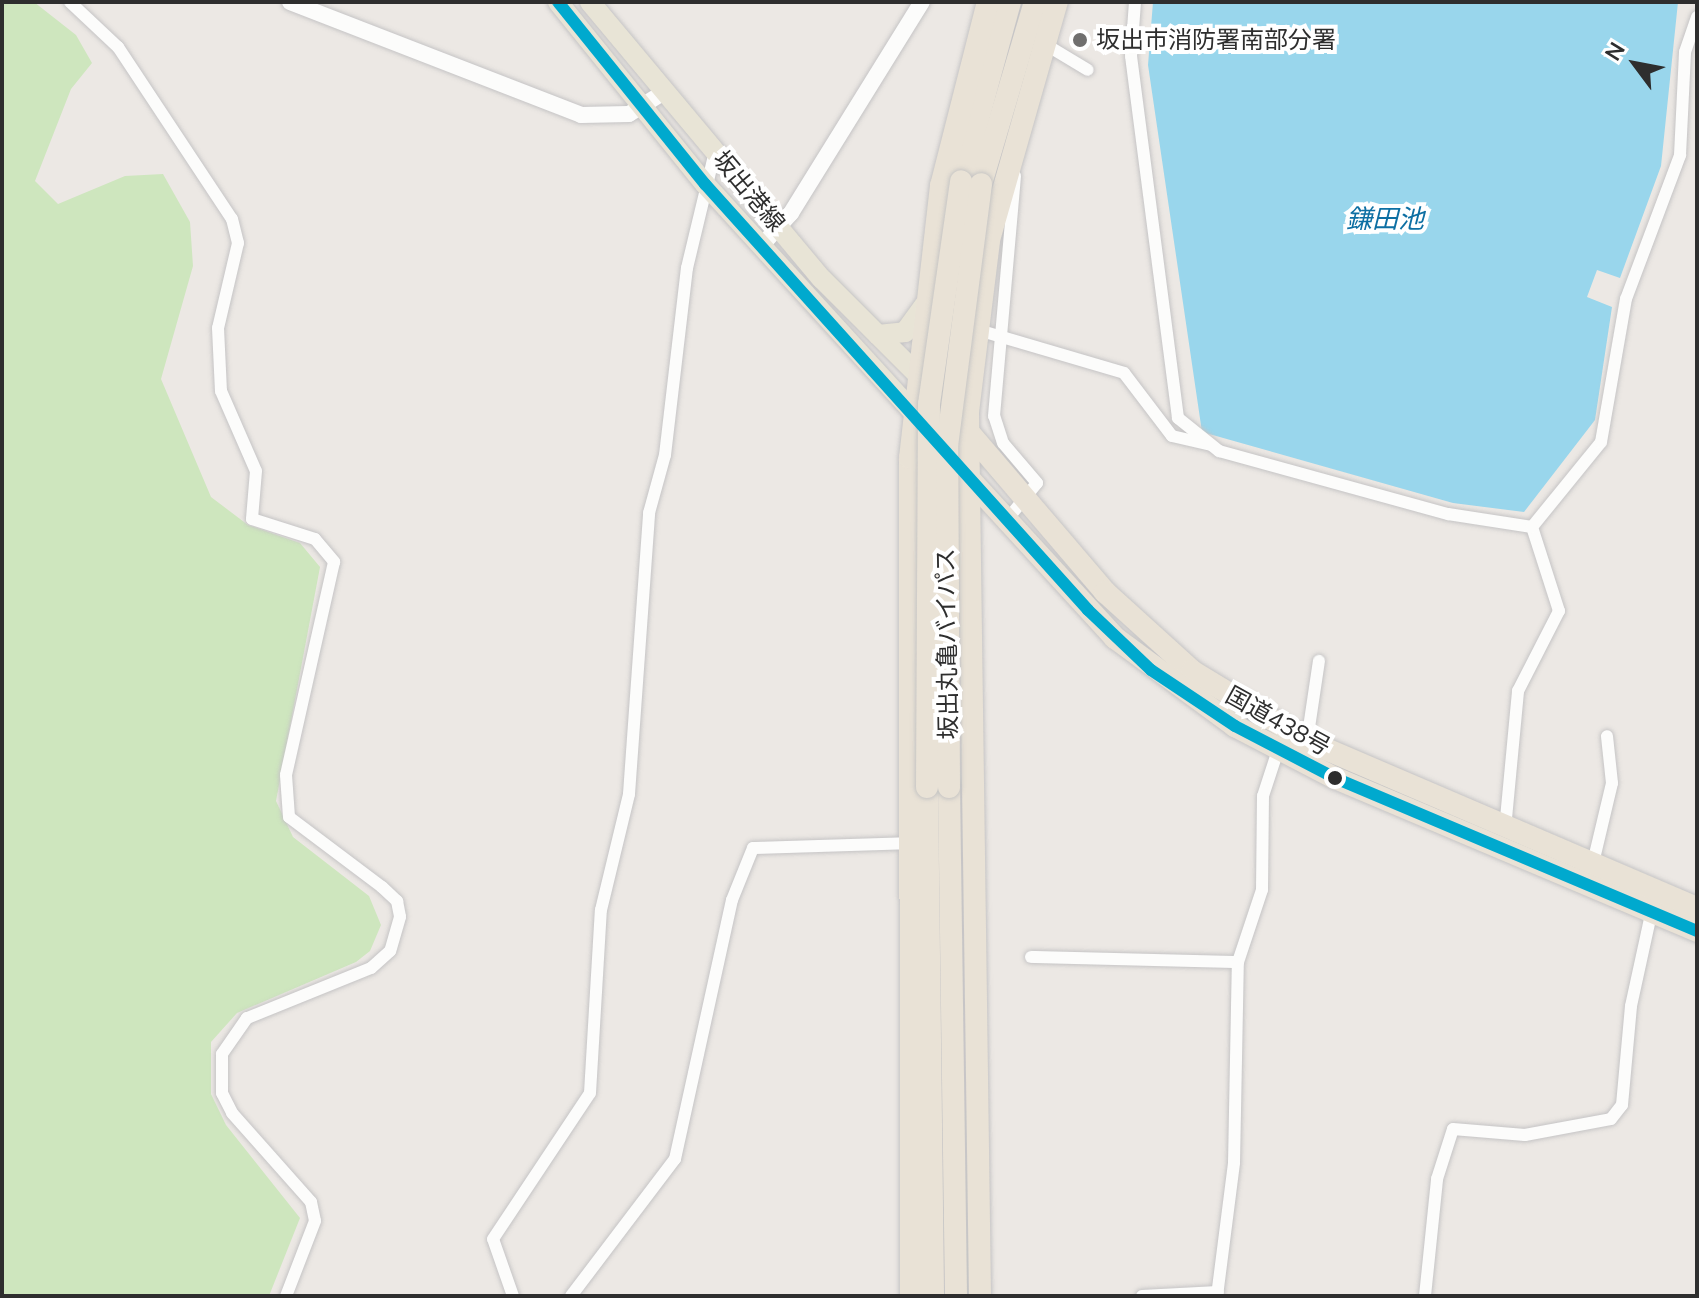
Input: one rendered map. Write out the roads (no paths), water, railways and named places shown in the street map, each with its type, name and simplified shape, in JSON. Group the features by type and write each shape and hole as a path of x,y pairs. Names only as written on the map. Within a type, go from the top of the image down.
{"highway":[{"name":"坂出丸亀バイパス","path":"971,182 1035,2"},
{"path":"980,1296 969,432 988,332 989,240 1037,39 1057,2"},
{"name":"坂出丸亀バイパス","path":"933,1296 938,787 947,446 989,6"},
{"path":"911,1296 908,843 916,373 961,83 989,6"},
{"name":"国道438号","path":"916,373 1025,500 1166,652 1307,741 1593,863 1697,931"},
{"name":"国道438号","path":"914,413 1006,521 1151,670 1278,750 1504,850 1655,902 1697,908"},
{"path":"970,541 1002,526 1027,543"},
{"name":"坂出丸亀バイパス","path":"938,787 956,1296"}],"main road":[{"name":"坂出港線","path":"558,2 705,184 914,413"},
{"name":"坂出港線","path":"590,2 781,227 916,373"},
{"path":"878,335 905,332 925,304"}],"street":[{"path":"70,2 118,47 232,219 238,243 218,328 221,391 256,471 252,519 315,539 334,562 286,775 289,817 382,887 400,917 390,951 371,968 247,1018 222,1054 222,1093 232,1113 311,1202 315,1221 286,1296"},
{"path":"290,2 581,115 605,119 643,109 664,92"},
{"path":"763,244 781,227 922,2"},
{"path":"1135,2 1131,56 1173,402 1186,429 1210,445"},
{"path":"1532,527 1601,442 1626,299 1680,155 1685,52 1697,17"},
{"path":"1037,39 1088,70"},
{"path":"513,1296 493,1239 590,1093 601,910 629,794 649,513 665,455 687,268 715,151"},
{"path":"1006,521 1037,483 1003,443 994,416 988,332 1016,169"},
{"path":"988,332 1124,373 1142,387 1172,436 1448,514 1532,527"},
{"path":"1504,850 1518,691 1559,611 1532,527"},
{"path":"1307,741 1319,661"},
{"path":"1593,863 1612,783 1607,736"},
{"path":"1142,1296 1218,1294 1234,1163 1238,962 1262,890 1263,796 1278,750"},
{"path":"571,1296 675,1159 732,900 753,848 908,843"},
{"path":"1425,1296 1437,1179 1453,1129 1525,1135 1611,1119 1622,1105 1631,1006 1655,902"},
{"path":"1031,957 1238,962"}],"water":[{"name":"鎌田池","path":"1153,2 1678,2 1661,166 1620,278 1597,270 1587,297 1612,307 1595,420 1524,512 1453,503 1202,432 1148,65"}],"place":[{"name":"坂出市消防署南部分署","path":"1080,40"}]}
